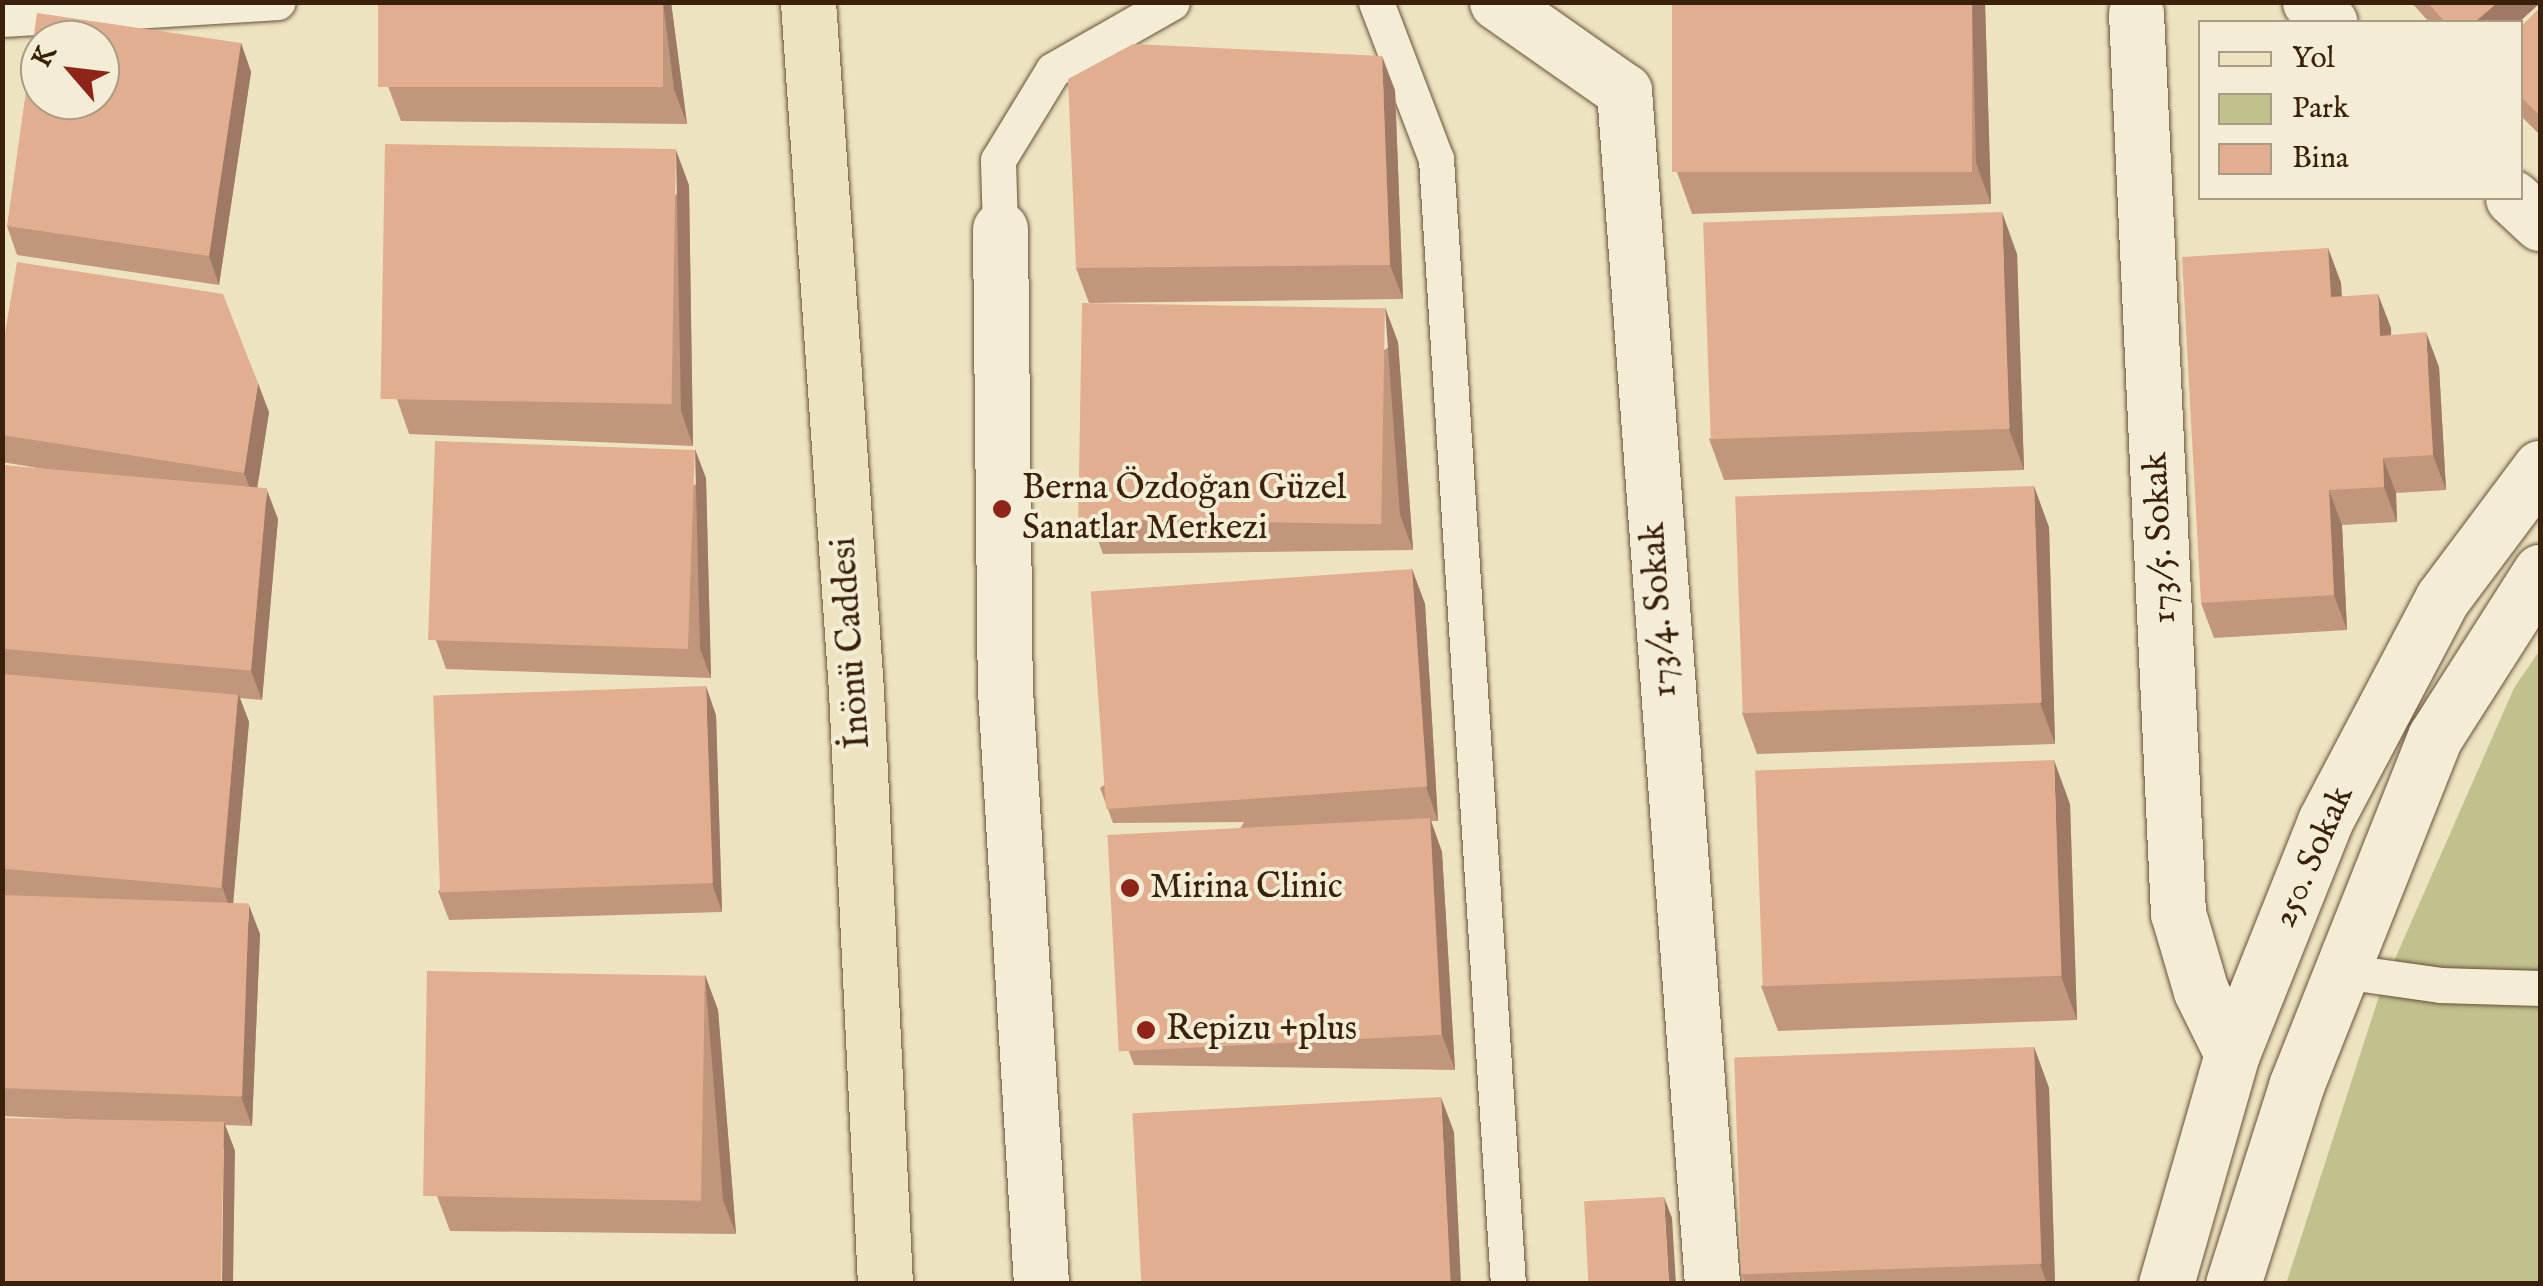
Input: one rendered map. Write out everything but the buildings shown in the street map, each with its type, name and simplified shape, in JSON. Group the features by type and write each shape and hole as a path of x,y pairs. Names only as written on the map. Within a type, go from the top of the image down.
{"main road":[{"name":"İnönü Caddesi","path":"808,2 857,711 884,1284"}],"street":[{"name":"173/4. Sokak","path":"1498,2 1624,92 1712,1284"},
{"name":"173/5. Sokak","path":"2136,12 2178,914 2200,991 2232,1054"},
{"path":"2515,200 2540,223"},
{"path":"1000,229 1004,690 1042,1284"},
{"name":"250. Sokak","path":"2166,1284 2232,1054 2343,786 2442,598 2540,468"},
{"name":"250. Sokak","path":"2233,1284 2296,1086 2434,737 2540,572"},
{"path":"2232,1054 2296,1086"}],"lane":[{"path":"2,19 277,2"},
{"path":"1000,229 998,160 1053,70 1172,2"},
{"path":"1376,2 1436,159 1508,1284"},
{"path":"2342,971 2540,988"}],"green space":[{"path":"2540,650 2540,1283 2286,1284 2380,993 2514,688"}],"place":[{"name":"Berna Özdoğan Güzel Sanatlar Merkezi","path":"1002,509"},
{"name":"Mirina Clinic","path":"1130,888"},
{"name":"Repizu +plus","path":"1146,1030"}]}
